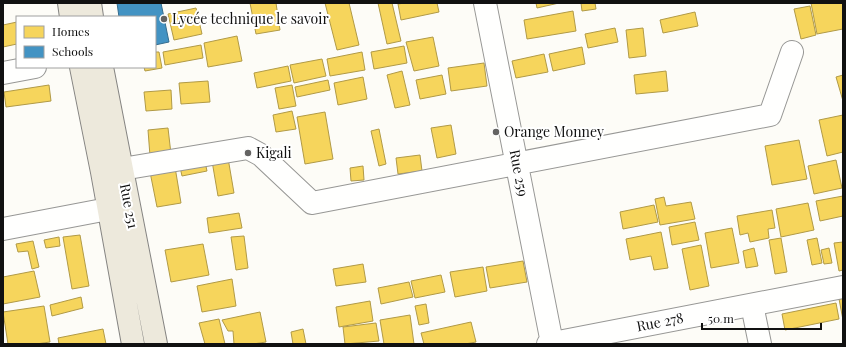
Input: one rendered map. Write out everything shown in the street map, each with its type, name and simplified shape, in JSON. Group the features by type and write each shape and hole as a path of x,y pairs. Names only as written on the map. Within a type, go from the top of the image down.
{"main road":[{"path":"69,3 71,16"},
{"path":"90,3 92,16"},
{"name":"Rue 251","path":"80,68 133,344"},
{"name":"Rue 251","path":"102,68 156,344"}],"street":[{"name":"Rue 259","path":"486,3 550,344"},
{"path":"122,169 248,148 262,155 312,203 770,115 792,52"},
{"path":"3,73 30,68"},
{"path":"3,229 108,208"},
{"name":"Rue 278","path":"550,344 843,287"},
{"path":"752,305 760,344"}],"building: Homes":[{"path":"250,3 276,3 280,30 256,34"},
{"path":"325,3 349,3 359,45 337,50"},
{"path":"378,3 392,3 401,41 387,44"},
{"path":"437,3 439,12 401,20 398,4"},
{"path":"536,3 559,3 537,8"},
{"path":"581,3 595,3 596,9 582,11"},
{"path":"811,3 843,3 843,29 817,34"},
{"path":"810,6 816,35 801,39 794,9"},
{"path":"196,8 202,34 174,40 168,14"},
{"path":"573,11 576,31 527,39 524,20"},
{"path":"695,12 698,26 663,33 660,20"},
{"path":"16,22 16,44 3,47 3,25"},
{"path":"615,28 618,42 588,48 585,34"},
{"path":"643,28 646,56 629,58 626,30"},
{"path":"237,36 242,61 208,67 204,43"},
{"path":"433,37 439,66 414,71 406,42"},
{"path":"201,45 203,58 165,65 163,52"},
{"path":"404,46 407,63 374,69 371,52"},
{"path":"582,47 585,64 553,71 549,54"},
{"path":"156,52 159,52 162,68 145,71 144,68 156,68"},
{"path":"362,52 365,70 330,76 327,59"},
{"path":"544,54 548,72 516,78 512,61"},
{"path":"322,59 326,76 294,83 290,65"},
{"path":"484,63 487,86 451,91 448,68"},
{"path":"288,66 291,81 257,88 254,73"},
{"path":"402,71 410,105 395,108 387,75"},
{"path":"666,71 668,91 636,94 634,75"},
{"path":"442,75 446,94 420,99 416,80"},
{"path":"843,75 843,101 836,77"},
{"path":"363,77 367,99 338,105 334,83"},
{"path":"328,80 330,90 297,97 295,87"},
{"path":"208,81 210,102 181,104 179,83"},
{"path":"49,85 51,101 6,107 4,92"},
{"path":"292,85 296,106 279,109 275,88"},
{"path":"171,90 172,109 146,111 144,92"},
{"path":"292,111 296,129 276,132 273,115"},
{"path":"325,112 333,159 305,164 297,117"},
{"path":"843,115 843,152 827,156 819,120"},
{"path":"451,125 456,154 437,158 431,128"},
{"path":"168,128 171,154 150,156 148,130"},
{"path":"379,129 386,164 379,166 371,131"},
{"path":"799,140 807,179 772,185 765,146"},
{"path":"420,155 422,171 398,174 396,158"},
{"path":"228,158 234,193 218,196 212,161"},
{"path":"836,160 842,188 814,194 808,166"},
{"path":"205,162 207,171 182,176 180,167"},
{"path":"363,166 364,180 351,181 350,168"},
{"path":"175,167 181,203 157,207 150,172"},
{"path":"843,196 843,216 820,221 816,201"},
{"path":"664,197 666,206 691,202 695,219 660,225 655,199"},
{"path":"808,203 814,230 781,237 776,209"},
{"path":"654,205 658,222 623,229 620,212"},
{"path":"772,210 775,228 768,229 769,238 750,242 748,233 740,235 737,216"},
{"path":"239,213 242,228 209,233 207,218"},
{"path":"695,222 699,240 672,245 669,227"},
{"path":"732,228 739,263 711,268 705,233"},
{"path":"661,232 668,268 654,270 651,256 630,260 626,239"},
{"path":"80,235 89,286 72,289 63,237"},
{"path":"244,236 248,268 236,270 231,237"},
{"path":"59,237 60,246 46,248 44,240"},
{"path":"781,238 787,272 775,274 769,240"},
{"path":"817,238 822,263 812,265 807,240"},
{"path":"33,241 39,267 32,269 28,251 18,252 16,244"},
{"path":"843,242 843,270 839,271 834,243"},
{"path":"203,244 209,275 171,282 165,250"},
{"path":"701,245 709,286 690,290 682,249"},
{"path":"754,248 758,266 746,268 743,251"},
{"path":"829,248 832,263 824,264 821,250"},
{"path":"523,261 527,282 490,288 486,267"},
{"path":"363,264 366,282 336,286 333,269"},
{"path":"483,267 487,291 455,297 450,272"},
{"path":"34,271 40,297 3,304 3,277"},
{"path":"441,275 445,292 415,298 411,281"},
{"path":"232,279 236,306 202,312 197,286"},
{"path":"409,282 413,297 381,304 378,288"},
{"path":"81,297 83,308 52,316 50,305"},
{"path":"843,298 843,320 839,299"},
{"path":"370,301 373,321 339,327 336,307"},
{"path":"836,303 839,319 785,330 782,314"},
{"path":"426,304 429,323 419,325 415,306"},
{"path":"44,306 50,342 36,344 8,344 3,312"},
{"path":"260,312 266,342 234,344 233,331 228,331 222,320"},
{"path":"410,315 414,344 384,344 380,320"},
{"path":"219,319 225,344 205,344 199,323"},
{"path":"471,322 476,342 465,344 424,344 421,333"},
{"path":"376,323 379,341 345,344 343,327"},
{"path":"103,329 106,344 59,344 58,338"},
{"path":"303,329 306,344 293,344 291,332"}],"building: Schools":[{"path":"117,3 161,3 169,42 156,45 156,16 119,16"}],"place":[{"name":"Lycée technique le savoir","path":"164,19"},
{"name":"Orange Monney","path":"496,132"},
{"name":"Kigali","path":"248,153"}]}
